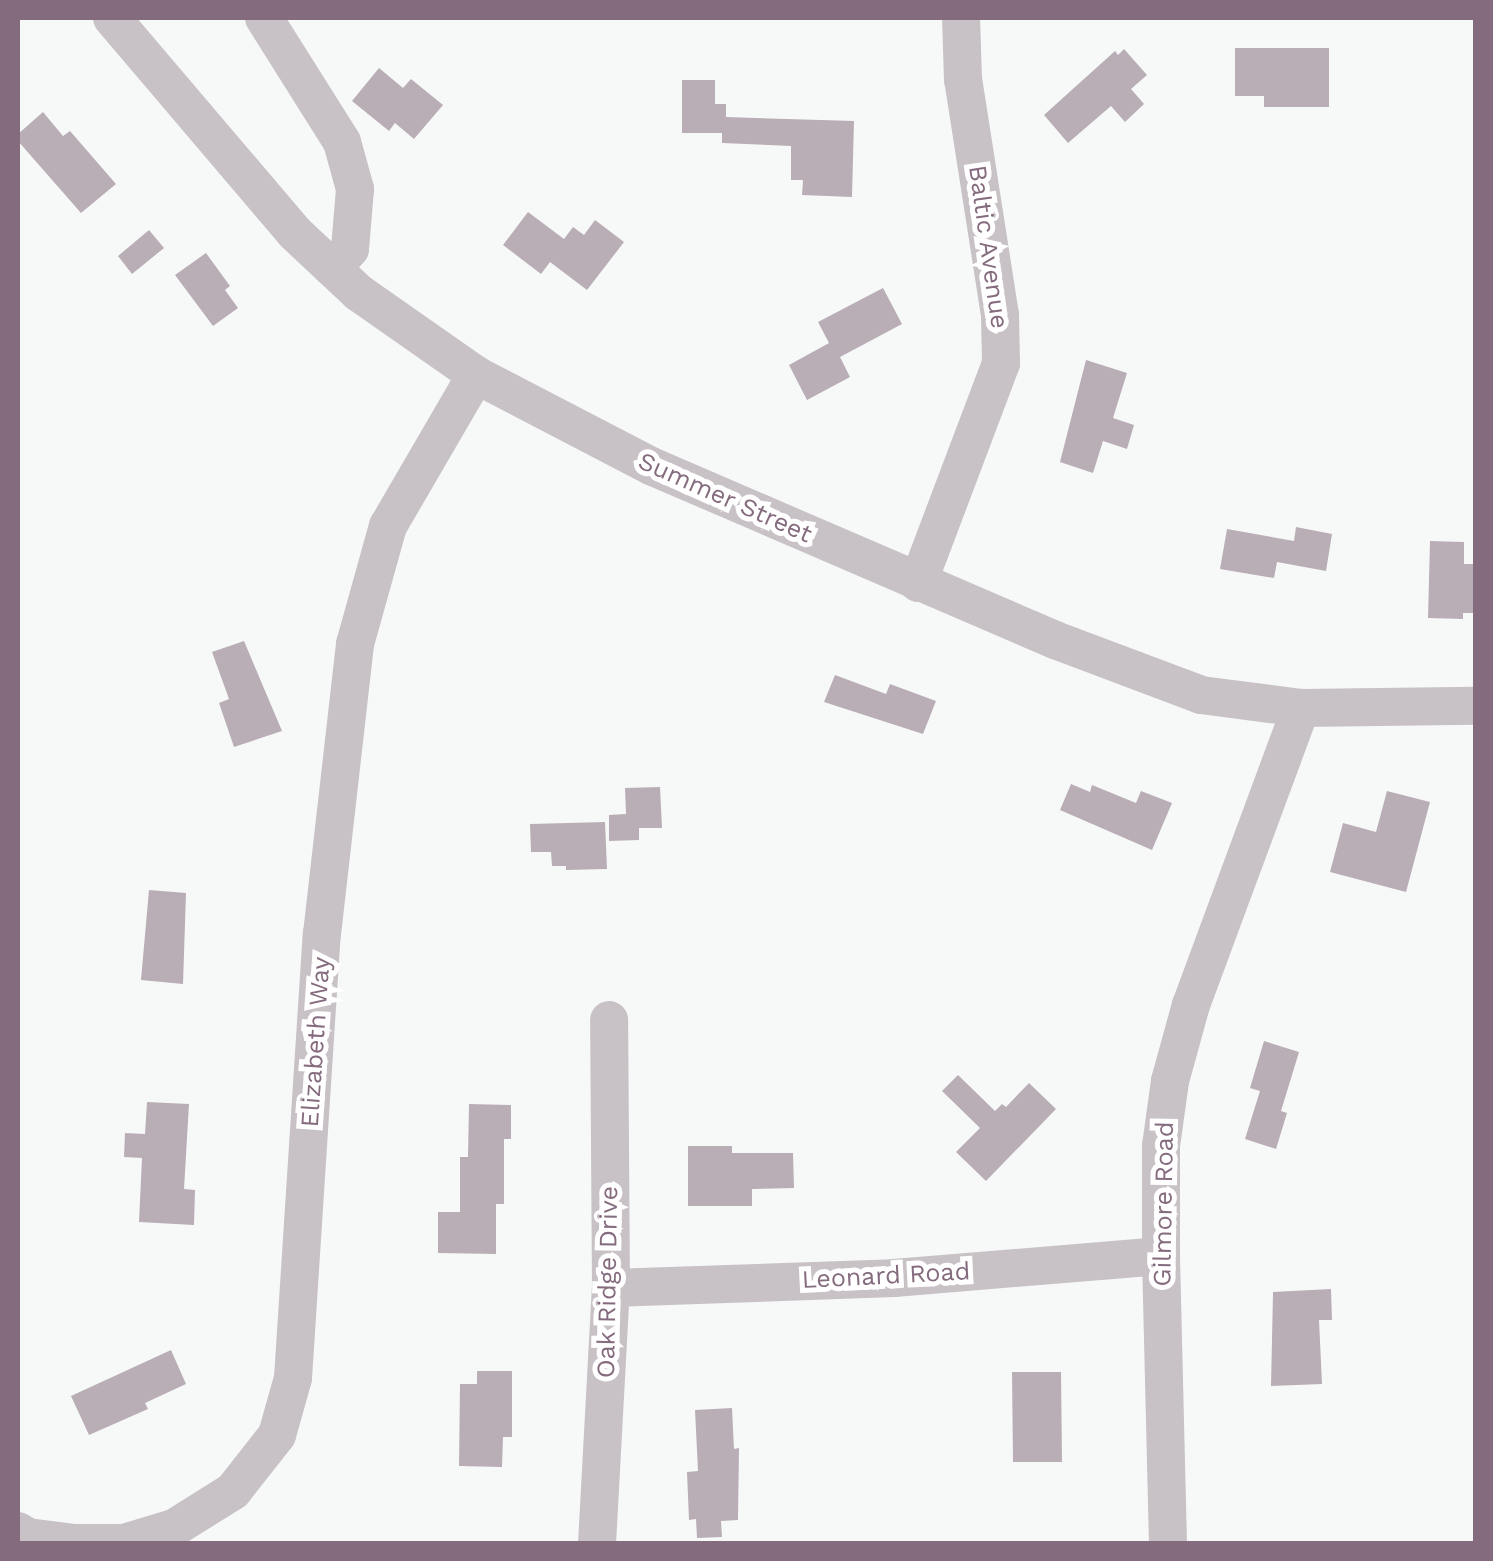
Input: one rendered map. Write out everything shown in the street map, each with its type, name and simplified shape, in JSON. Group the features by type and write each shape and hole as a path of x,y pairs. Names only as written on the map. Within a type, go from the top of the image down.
{"street":[{"name":"Summer Street","path":"112,18 295,233 359,293 476,375 651,466 918,583 1202,695 1301,708 1476,706"},
{"path":"264,18 342,142 355,189 350,249 332,268"},
{"name":"Baltic Avenue","path":"918,583 1001,363 1000,316 963,80 961,18"},
{"name":"Elizabeth Way","path":"18,1531 28,1537 75,1543 124,1543 174,1528 233,1491 278,1435 295,1360 322,934 355,644 388,526 476,375"},
{"name":"Gilmore Road","path":"1168,1544 1161,1256 1162,1146 1170,1081 1190,1005 1301,708"},
{"name":"Oak Ridge Drive","path":"597,1544 611,1288 609,1020"},
{"name":"Leonard Road","path":"611,1288 894,1278 1161,1256"}],"building":[{"path":"1235,48 1329,48 1329,107 1264,107 1264,96 1235,96"},
{"path":"1124,49 1147,75 1131,89 1144,104 1125,122 1111,106 1068,143 1044,115 1115,51 1118,55"},
{"path":"379,68 403,88 411,79 443,105 414,139 395,123 389,131 352,101"},
{"path":"682,80 715,80 715,104 726,104 726,117 854,121 852,197 802,195 803,180 791,180 791,146 722,143 722,133 682,133"},
{"path":"43,112 63,136 70,131 116,184 81,213 18,141 18,134"},
{"path":"528,212 564,239 573,227 584,235 595,220 624,242 587,290 550,262 541,274 503,245"},
{"path":"149,230 164,248 132,274 118,256"},
{"path":"206,253 230,286 225,290 238,308 213,326 175,275"},
{"path":"883,288 902,324 840,357 850,377 807,400 789,365 829,343 818,322"},
{"path":"1086,360 1127,373 1113,418 1134,425 1127,449 1103,441 1093,473 1060,462"},
{"path":"1296,527 1332,534 1326,571 1277,562 1274,578 1220,569 1227,529 1294,541"},
{"path":"1430,541 1464,542 1464,564 1476,564 1476,613 1463,613 1463,619 1428,618"},
{"path":"244,641 282,731 234,747 219,703 229,699 212,652"},
{"path":"835,675 886,694 890,684 936,701 923,734 824,702"},
{"path":"1071,784 1090,792 1092,785 1136,803 1141,791 1172,803 1152,850 1060,810"},
{"path":"660,787 662,828 639,828 639,840 609,841 609,815 626,814 625,788"},
{"path":"1387,791 1430,802 1406,892 1330,872 1343,823 1376,832"},
{"path":"605,822 607,869 566,870 566,866 552,866 551,852 531,852 530,824"},
{"path":"149,890 186,893 183,984 141,980"},
{"path":"1264,1041 1299,1052 1281,1111 1287,1113 1276,1149 1245,1139 1260,1091 1250,1088"},
{"path":"958,1075 995,1111 1002,1104 1006,1107 1029,1083 1056,1109 986,1181 956,1152 980,1128 942,1091"},
{"path":"147,1102 189,1104 184,1189 195,1190 194,1225 139,1222 142,1158 124,1157 125,1133 145,1134"},
{"path":"469,1104 511,1105 511,1139 504,1139 504,1204 496,1204 496,1254 438,1253 438,1212 460,1212 460,1157 468,1157"},
{"path":"688,1146 732,1146 732,1153 793,1153 794,1188 752,1189 752,1206 688,1206"},
{"path":"1331,1289 1332,1320 1319,1320 1322,1384 1271,1386 1273,1292"},
{"path":"171,1350 186,1384 145,1403 148,1409 89,1435 71,1396"},
{"path":"477,1371 512,1371 512,1437 503,1437 502,1467 459,1466 460,1384 477,1384"},
{"path":"1012,1372 1061,1372 1062,1462 1013,1462"},
{"path":"732,1408 734,1449 739,1448 738,1520 721,1521 722,1537 697,1538 696,1519 689,1520 687,1472 698,1471 695,1410"}]}
